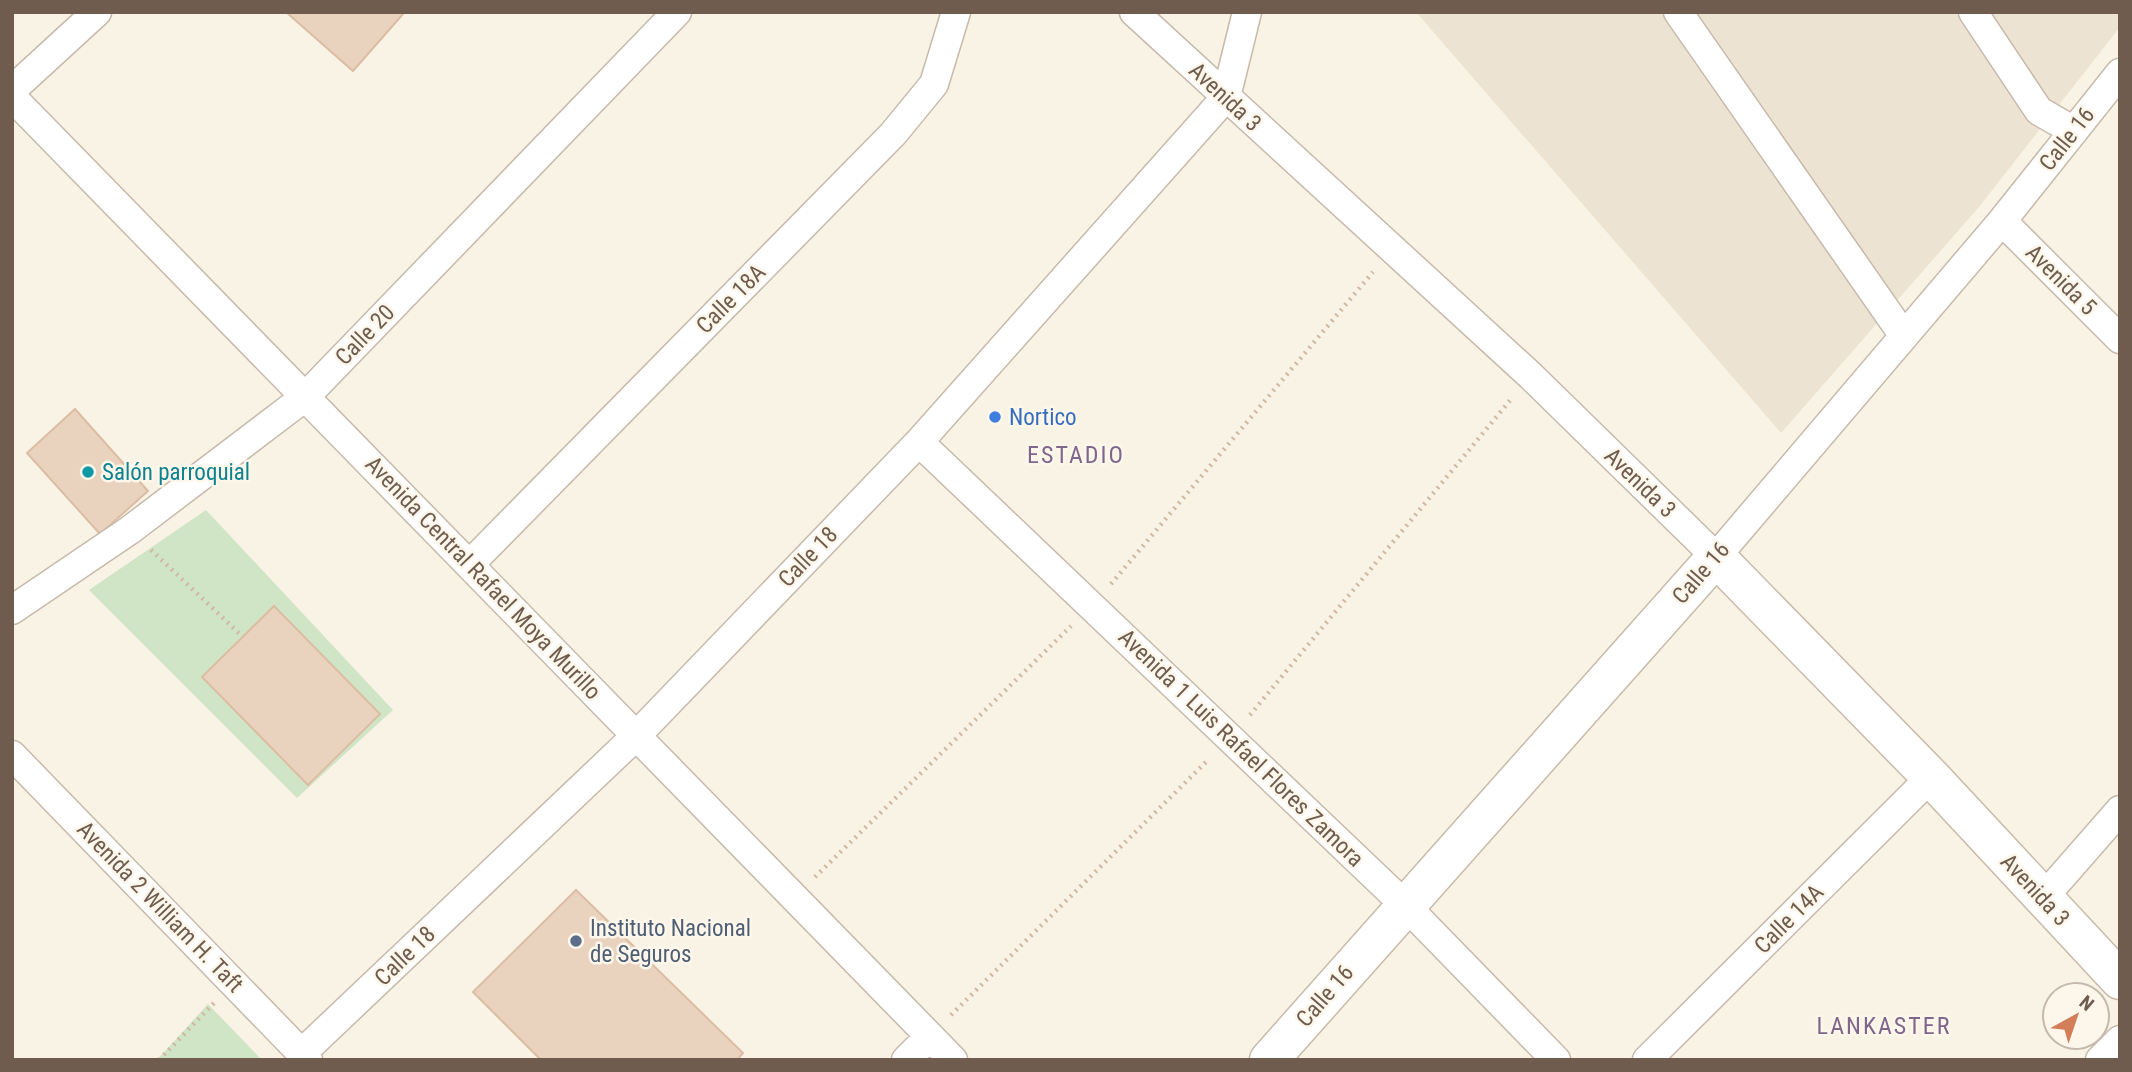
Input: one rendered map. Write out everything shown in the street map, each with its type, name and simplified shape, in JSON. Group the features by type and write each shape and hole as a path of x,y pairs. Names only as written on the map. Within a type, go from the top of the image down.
{"street":[{"path":"12,90 97,12"},
{"name":"Calle 20","path":"12,610 130,530 305,397 677,12"},
{"name":"Calle 18A","path":"470,564 893,134 936,80 956,12"},
{"name":"Avenida 3","path":"1134,12 1531,376 1716,557 1931,777 2120,981"},
{"name":"Calle 18","path":"305,1057 637,735 919,442 1226,97 1247,12"},
{"path":"1678,12 1904,336"},
{"path":"1973,12 2039,111 2074,131"},
{"name":"Calle 16","path":"1269,1060 1716,557 2002,221 2120,73"},
{"name":"Avenida Central Rafael Moya Murillo","path":"12,97 953,1060"},
{"name":"Avenida 5","path":"2002,221 2120,339"},
{"name":"Avenida 1 Luis Rafael Flores Zamora","path":"919,442 1405,905 1556,1060"},
{"name":"Avenida 2 William H. Taft","path":"12,755 305,1057"},
{"name":"Calle 14A","path":"1647,1060 1931,777"},
{"path":"2043,898 2120,810"},
{"path":"906,1060 929,1037"},
{"path":"2100,1060 2120,1040"}],"path":[{"path":"130,530 243,637"},
{"path":"159,1060 234,982"}],"shaded area":[{"path":"1416,12 2120,12 2120,27 1979,207 1781,433"}],"green space":[{"path":"206,510 393,710 297,798 89,590","holes":["274,607 380,713 308,784 202,677"]},
{"path":"208,1004 262,1060 157,1060"}],"building":[{"path":"286,12 402,12 403,14 353,71"},
{"name":"Salón parroquial","path":"75,409 148,491 100,534 27,453"},
{"path":"274,606 380,714 308,785 202,677"},
{"name":"Instituto Nacional de Seguros","path":"576,890 743,1053 737,1060 541,1060 473,992"}],"place":[{"name":"Nortico","path":"995,417"},
{"name":"Salón parroquial","path":"88,472"},
{"name":"Instituto Nacional de Seguros","path":"576,941"}],"district":[{"name":"ESTADIO","path":"1076,455"},
{"name":"LANKASTER","path":"1884,1026"}]}
